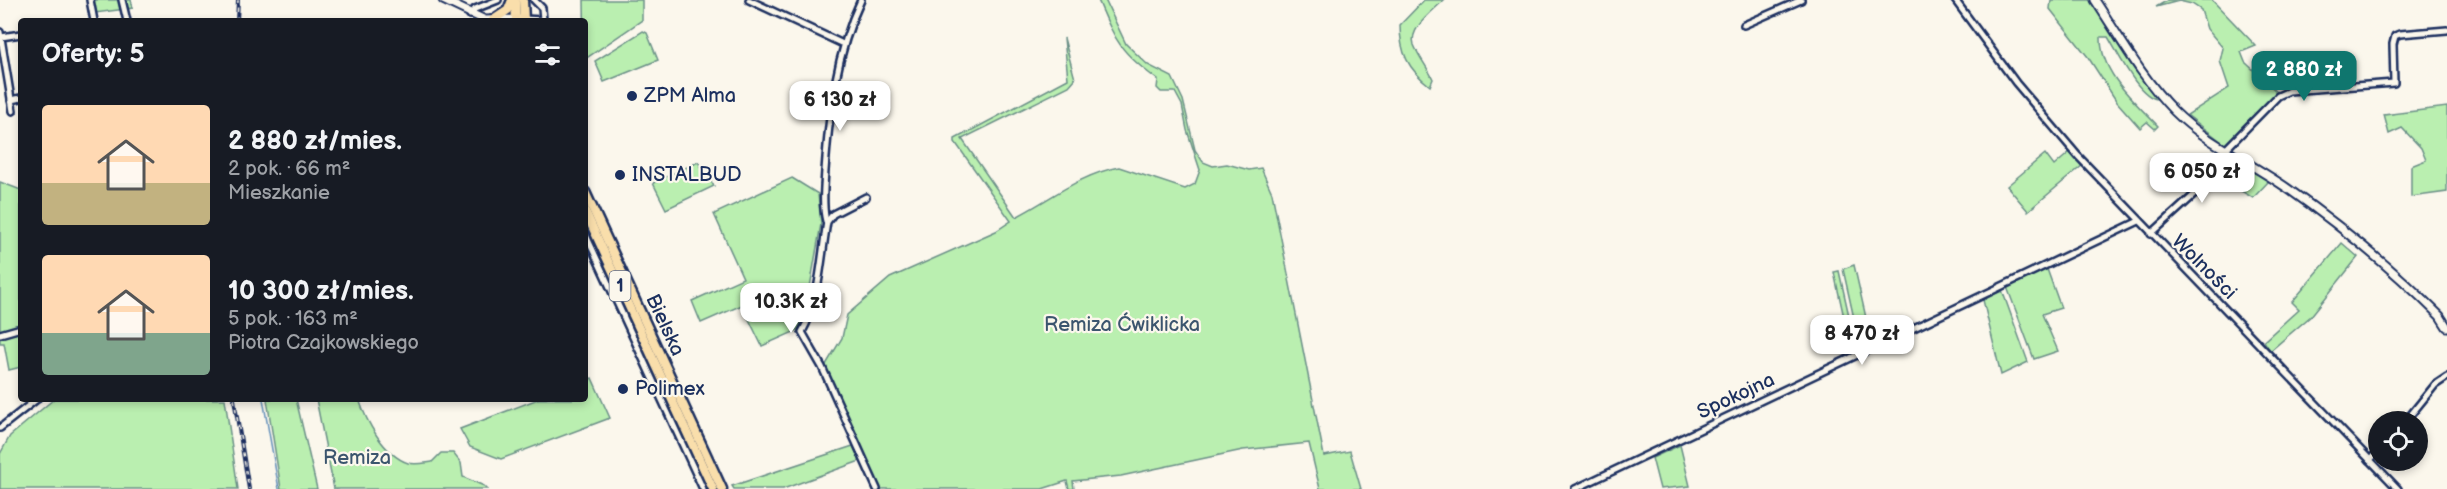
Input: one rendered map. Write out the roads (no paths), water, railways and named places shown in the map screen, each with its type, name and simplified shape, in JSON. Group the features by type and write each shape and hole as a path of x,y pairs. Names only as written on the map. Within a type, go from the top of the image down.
{"main road":[{"path":"514,0 519,18"},
{"path":"496,18 508,10 514,0"},
{"path":"520,18 523,0"},
{"name":"Bielska","path":"588,198 681,390 711,474"},
{"name":"Bielska","path":"588,218 691,443 711,474"},
{"path":"689,460 691,443"},
{"name":"1","path":"711,474 713,489"},
{"name":"1","path":"711,474 722,489"}],"street":[{"path":"90,0 92,18"},
{"path":"122,0 126,18"},
{"path":"443,0 474,18"},
{"path":"470,15 475,9 498,0"},
{"path":"534,0 542,8 543,18"},
{"path":"750,0 843,44"},
{"path":"861,0 843,44 827,140 824,192 826,222 816,289 807,323 802,332 822,367 877,489"},
{"path":"1744,25 1801,0"},
{"name":"Wolności","path":"1955,0 2036,108 2151,234 2368,458"},
{"path":"2095,0 2153,88 2176,112 2226,149 2288,189 2380,260 2443,315 2447,327"},
{"path":"470,15 484,18"},
{"path":"2226,149 2278,96 2289,91 2394,83 2393,44 2395,36 2447,30"},
{"path":"13,111 0,35 18,33"},
{"path":"11,100 18,99"},
{"path":"2151,234 2237,156"},
{"path":"826,222 833,213 866,197"},
{"name":"Spokojna","path":"1575,489 2139,221"},
{"path":"588,240 703,489"},
{"path":"0,334 18,329"},
{"path":"2414,411 2435,385 2447,377"},
{"path":"0,428 33,402"},
{"name":"Wolności","path":"2381,471 2398,489"}],"waterway":[{"path":"264,402 279,489"}],"railway":[{"path":"237,18 238,0"},
{"path":"234,402 249,489"}],"place":[{"name":"ZPM Alma","path":"632,96"},
{"name":"INSTALBUD","path":"620,175"},
{"name":"Polimex","path":"623,389"}],"park label":[{"name":"Remiza Ćwiklicka","path":"1122,325"},
{"name":"Remiza","path":"357,458"}]}
